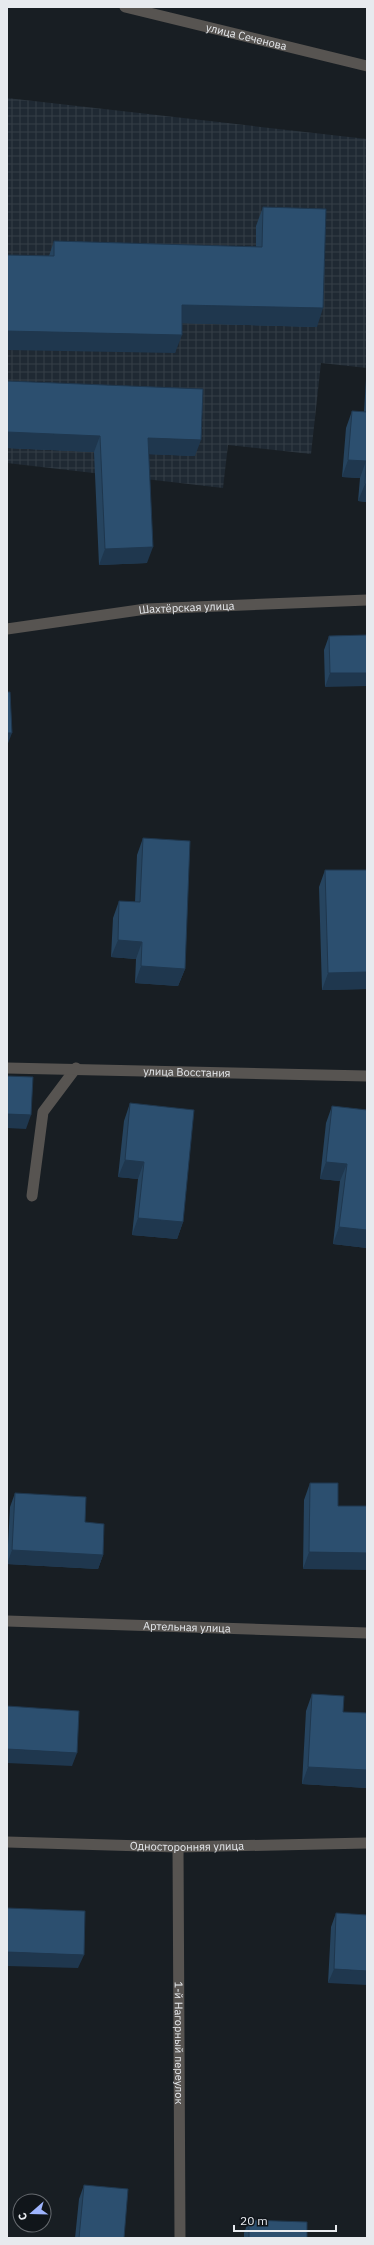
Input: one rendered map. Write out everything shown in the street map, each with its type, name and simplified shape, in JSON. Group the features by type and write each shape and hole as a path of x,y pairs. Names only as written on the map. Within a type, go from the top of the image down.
{"street":[{"name":"улица Сеченова","path":"125,7 367,66"},
{"name":"Шахтёрская улица","path":"7,629 146,609 367,600"},
{"name":"улица Восстания","path":"7,1068 76,1068 367,1076"},
{"path":"32,1196 43,1112 76,1068"},
{"name":"Артельная улица","path":"7,1621 367,1634"},
{"name":"Односторонняя улица","path":"7,1842 178,1847 367,1843"},
{"name":"1-й Нагорный переулок","path":"178,1847 180,2238"}],"shaded area":[{"path":"7,98 367,139 367,368 321,363 311,454 228,445 223,488 7,463"}],"building":[{"path":"263,207 326,209 323,308 182,305 182,335 7,331 7,255 54,256 54,241 262,247"},
{"path":"7,381 203,389 201,440 148,438 153,547 105,549 100,436 7,432"},
{"path":"352,411 367,412 367,484 365,484 366,461 348,460"},
{"path":"367,635 367,673 330,673 329,636"},
{"path":"7,692 10,692 12,733 7,733"},
{"path":"143,838 190,841 185,969 141,966 142,942 118,940 119,901 140,902"},
{"path":"325,870 367,870 367,972 328,973"},
{"path":"7,1076 33,1077 31,1115 7,1114"},
{"path":"130,1103 194,1110 183,1222 138,1218 144,1162 125,1160"},
{"path":"332,1106 367,1110 367,1230 339,1227 347,1164 326,1162"},
{"path":"310,1483 338,1483 338,1506 367,1506 367,1553 309,1552"},
{"path":"15,1493 86,1497 85,1522 104,1524 103,1555 12,1550"},
{"path":"312,1694 344,1696 343,1712 367,1713 367,1770 308,1767"},
{"path":"7,1706 79,1711 77,1753 7,1749"},
{"path":"7,1908 85,1911 84,1955 7,1952"},
{"path":"336,1913 367,1915 367,1971 334,1969"},
{"path":"84,2185 128,2189 124,2238 79,2238"},
{"path":"249,2220 307,2222 307,2238 249,2238"}]}
